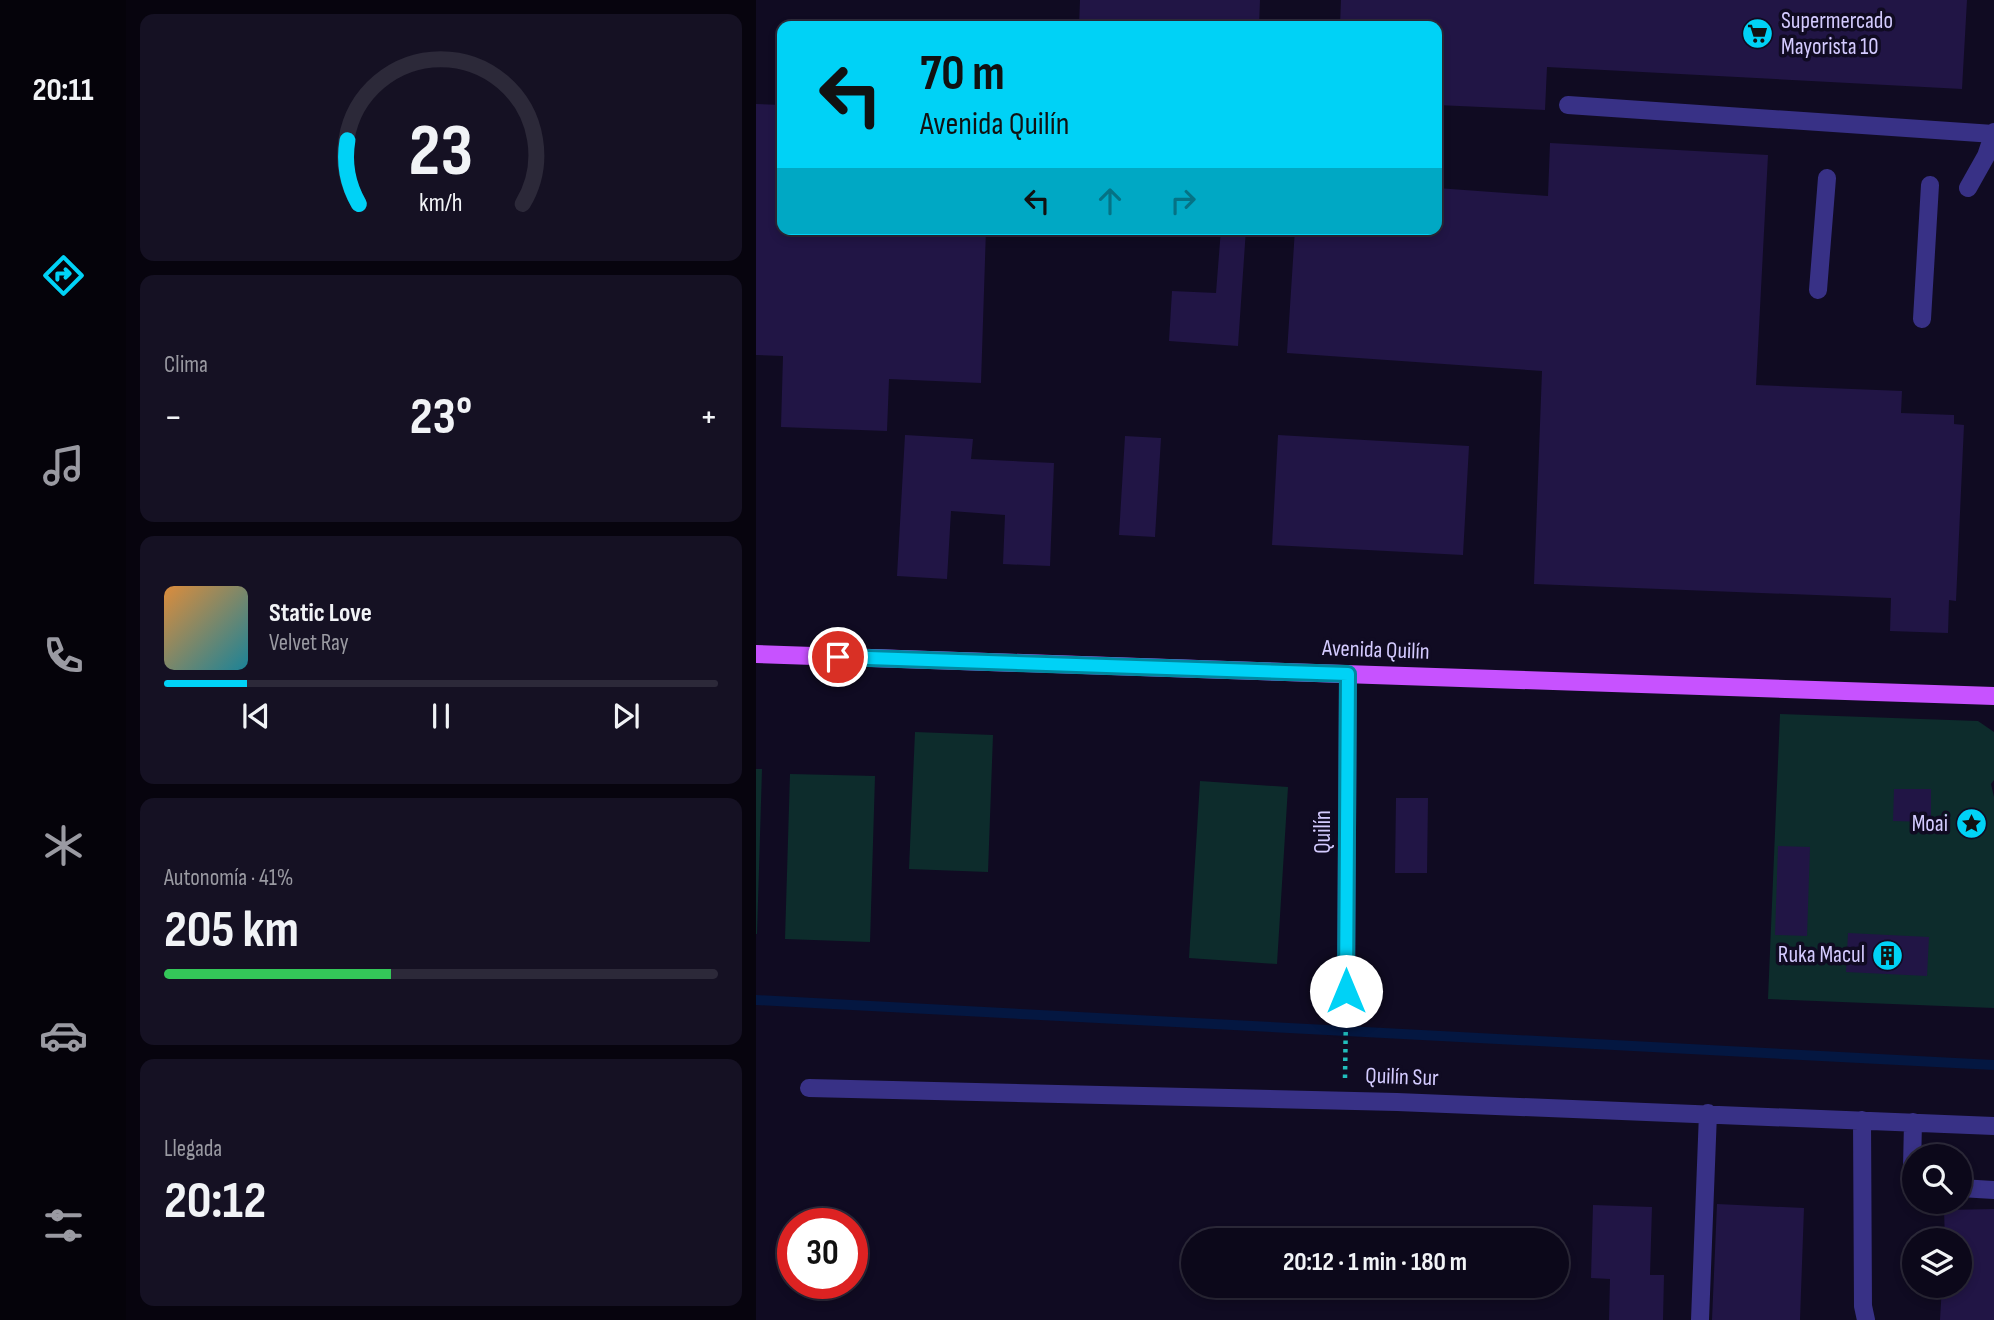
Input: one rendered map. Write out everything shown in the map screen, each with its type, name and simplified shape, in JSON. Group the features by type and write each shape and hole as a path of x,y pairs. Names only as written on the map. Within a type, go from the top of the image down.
{"main road":[{"name":"Avenida Quilín","path":"756,654 1994,696"}],"street":[{"path":"1569,105 1994,133 1986,156 1968,188"},
{"path":"1818,290 1827,178"},
{"path":"1922,319 1930,185"},
{"name":"Quilín","path":"1347,997 1348,674"},
{"name":"Quilín Sur","path":"809,1087 1371,1101 1994,1126"},
{"path":"1700,1320 1709,1114"},
{"path":"1862,1120 1863,1306 1866,1320"},
{"path":"1913,1122 1913,1144"},
{"path":"1972,1189 1994,1190"}],"path":[{"path":"1345,1055 1347,997"}],"green space":[{"path":"1780,714 1978,721 1994,732 1994,780 1991,784 1994,797 1994,1008 1768,999"},
{"path":"915,732 993,735 988,872 909,869"},
{"path":"756,769 762,769 757,934 756,934"},
{"path":"790,774 875,776 870,942 785,939"},
{"path":"1200,781 1288,787 1277,964 1189,958"}],"building":[{"path":"1080,0 1260,0 1259,21 1079,21"},
{"name":"Supermercado Mayorista 10","path":"1341,0 1967,0 1962,89 1547,67 1545,110 1442,105 1442,21 1340,21"},
{"path":"756,104 777,105 777,235 986,235 981,383 889,379 887,431 781,427 783,356 756,355"},
{"path":"1550,143 1768,155 1756,385 1902,391 1901,413 1954,415 1954,424 1964,425 1956,601 1949,600 1948,633 1890,631 1891,598 1534,584 1542,371 1287,353 1295,235 1442,235 1442,188 1548,196"},
{"path":"1221,235 1246,235 1238,346 1169,341 1172,291 1216,293"},
{"path":"905,435 973,439 971,459 1054,463 1050,566 1003,564 1005,515 951,511 947,579 897,576"},
{"path":"1278,435 1469,446 1463,555 1272,545"},
{"path":"1125,436 1161,438 1155,537 1119,535"},
{"path":"1894,789 1931,789 1931,822 1893,821"},
{"path":"1396,798 1428,798 1427,873 1395,873"},
{"path":"1778,846 1810,847 1807,936 1775,935"},
{"name":"Ruka Macul","path":"1848,933 1929,937 1927,976 1846,972"},
{"path":"1717,1204 1804,1208 1800,1320 1712,1320"},
{"path":"1593,1205 1652,1207 1650,1275 1664,1275 1663,1320 1609,1320 1610,1279 1591,1278"},
{"path":"1972,1209 1994,1209 1994,1320 1940,1320 1941,1298 1972,1298 1972,1228 1945,1228 1944,1214 1972,1214"}],"waterway":[{"path":"756,1000 1994,1065"}],"place":[{"name":"Supermercado Mayorista 10","path":"1758,34"},
{"name":"Moai","path":"1971,824"},
{"name":"Ruka Macul","path":"1888,955"}],"route":[{"path":"838,657 1348,674 1346,991"}]}
